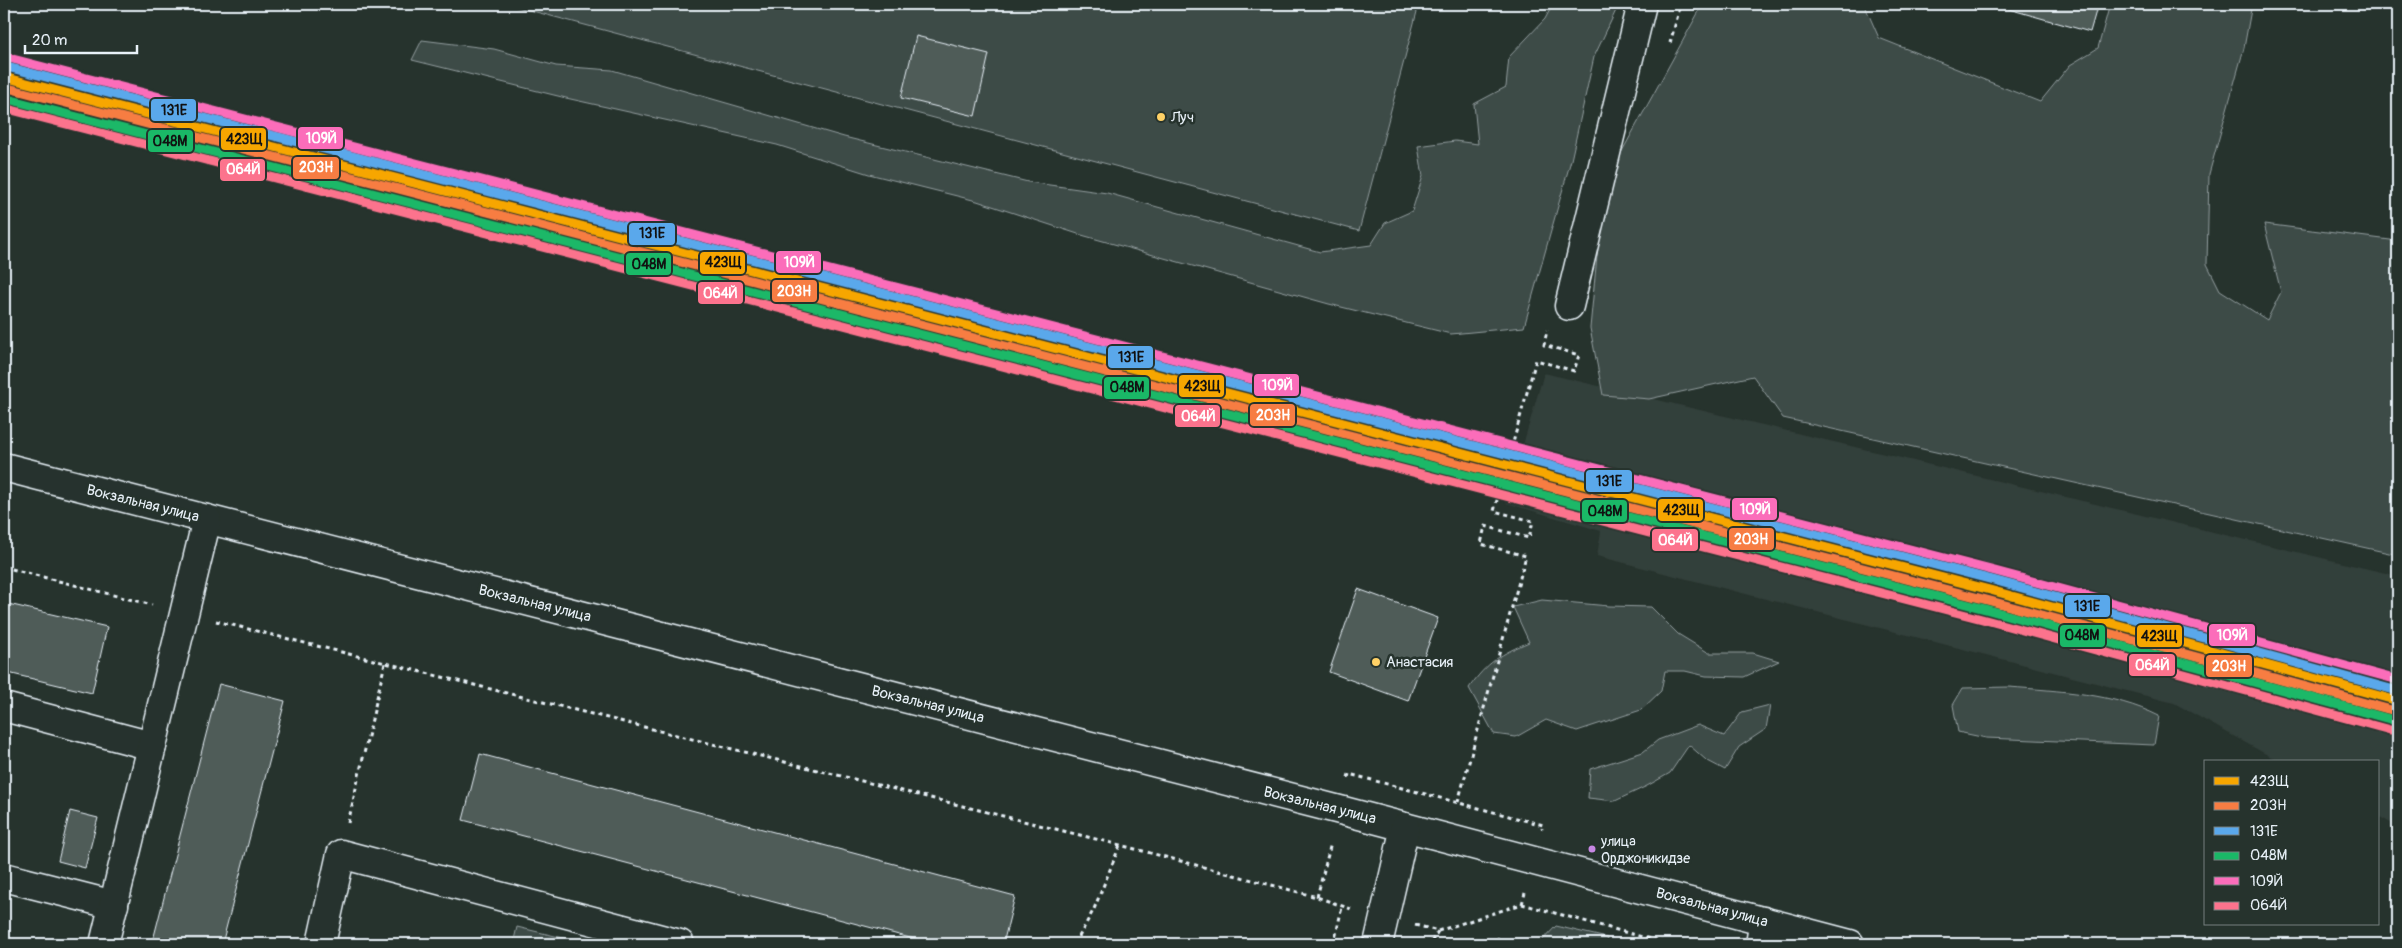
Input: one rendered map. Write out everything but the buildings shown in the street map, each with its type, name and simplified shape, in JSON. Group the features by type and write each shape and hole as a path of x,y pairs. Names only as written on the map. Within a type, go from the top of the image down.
{"street":[{"path":"1569,306 1642,4"},
{"name":"Вокзальная улица","path":"4,467 1405,827 1762,933 1850,944"},
{"path":"104,944 207,519"},
{"path":"4,707 152,746"},
{"path":"1378,944 1386,918 1405,827"},
{"path":"320,944 341,854 680,944"},
{"path":"4,877 114,905"}],"path":[{"path":"1458,802 1526,556 1481,544 1483,535 1486,526 1529,538 1534,522 1494,511 1536,360 1574,371 1578,355 1544,345 1548,327"},
{"path":"4,567 1120,845 1438,931 1522,904 1668,944"},
{"path":"341,854 385,663"},
{"path":"1075,944 1094,908 1120,845"},
{"path":"1334,944 1342,906"},
{"path":"1430,944 1438,931"}],"shaded area":[{"name":"Луч","path":"506,4 1419,4 1359,231"},
{"path":"1553,4 1619,4 1594,57 1571,160 1524,327 1451,334 1329,304 1078,234 977,201 869,174 777,145 566,98 412,60 422,40 494,49 556,66 612,70 844,137 1028,182 1107,193 1320,252 1371,245 1385,223 1412,211 1423,176 1418,146 1455,141 1478,144 1474,104 1506,87 1509,57 1545,19"},
{"path":"1703,4 1864,4 1879,38 2040,102 2070,65 2098,48 2110,4 2252,4 2244,48 2209,174 2207,264 2220,290 2267,320 2281,292 2264,224 2398,241 2398,555 1783,418 1753,376 1649,399 1603,395 1590,328 1604,184"},
{"path":"1544,373 2398,576 2398,827 2380,817 2380,760 2276,760 2174,703 1597,556 1601,531 1506,503"},
{"path":"1542,600 1609,606 1651,607 1678,634 1709,653 1753,653 1779,661 1744,677 1706,676 1685,671 1665,671 1661,691 1641,710 1577,731 1546,720 1516,737 1494,734 1469,688 1495,660 1529,642 1513,607"},
{"path":"2009,687 2086,694 2141,708 2159,716 2154,745 1986,738 1958,732 1953,705 1963,688"},
{"path":"1770,705 1766,729 1739,747 1725,770 1706,760 1689,745 1670,773 1647,786 1615,801 1588,798 1590,769 1643,752 1658,740 1698,725 1724,736 1742,712"},
{"path":"1556,926 1607,938 1606,944 1539,944"},
{"path":"517,927 589,944 513,944"}],"railway":[{"path":"2206,683 2398,732"}],"transit line":[{"name":"109Й","path":"9,58 1995,571 2398,680"},
{"name":"131Е","path":"7,67 1993,580 2398,691"},
{"name":"423Щ","path":"4,77 1990,590 2398,701"},
{"name":"203Н","path":"4,87 1987,600 2395,711"},
{"name":"048М","path":"4,98 1985,609 2393,720"},
{"name":"064Й","path":"4,108 1982,619 2390,730"}],"place":[{"name":"Луч","path":"1161,117"},
{"name":"Анастасия","path":"1376,662"},
{"name":"улица Орджоникидзе","path":"1592,849"}]}
